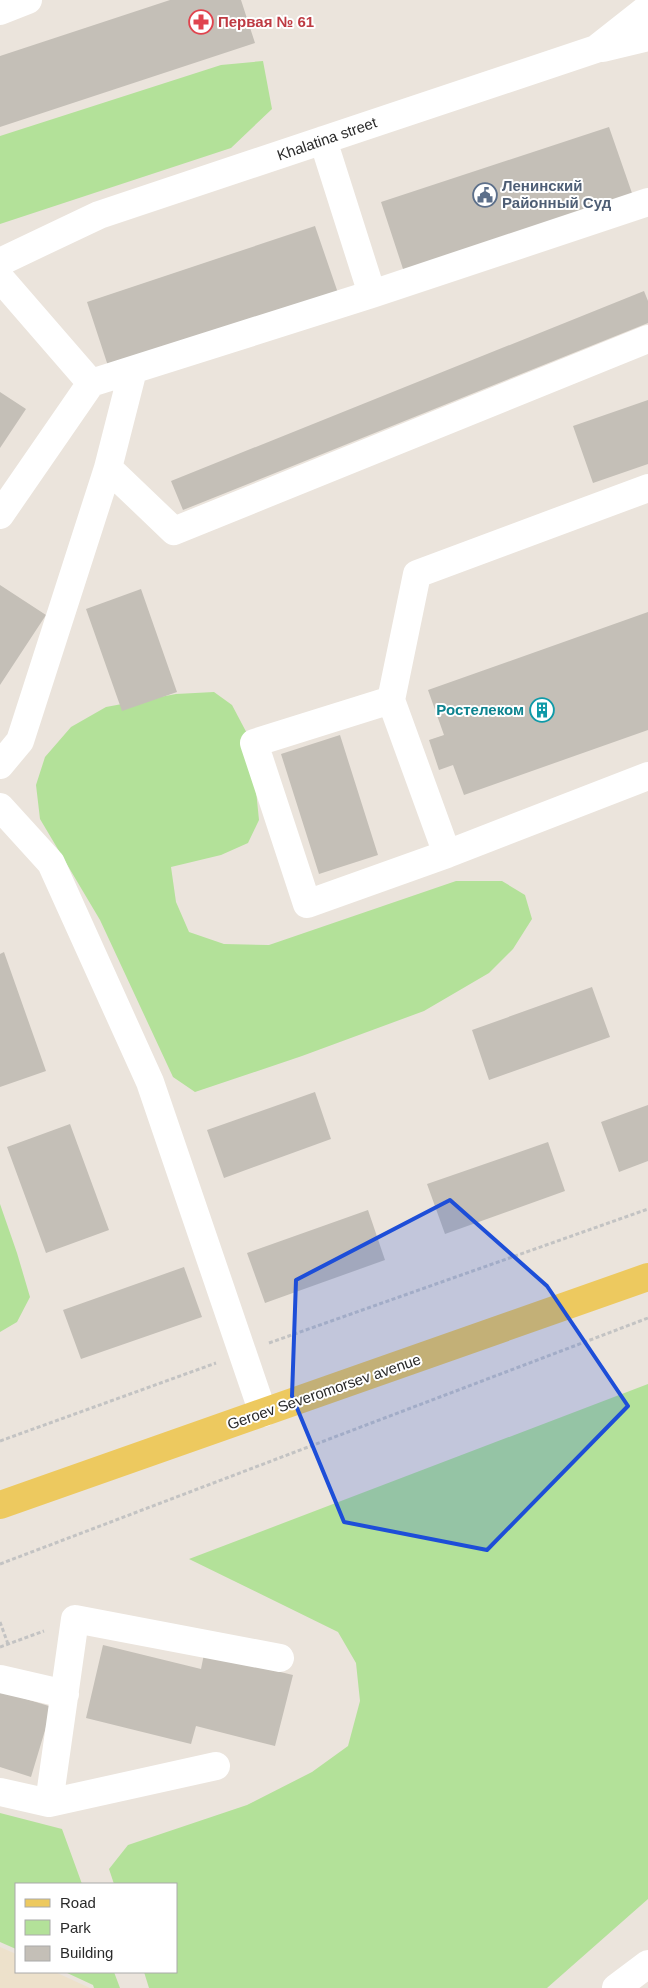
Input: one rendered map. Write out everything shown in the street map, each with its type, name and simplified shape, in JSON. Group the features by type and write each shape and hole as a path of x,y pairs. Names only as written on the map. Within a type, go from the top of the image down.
{"main road":[{"name":"Geroev Severomorsev avenue","path":"0,1505 648,1277"}],"street":[{"path":"0,11 28,0"},
{"name":"Khalatina street","path":"0,262 99,215 596,49 648,8"},
{"path":"596,49 648,37"},
{"path":"323,140 372,294"},
{"path":"0,515 91,383 372,294 648,202"},
{"path":"0,278 91,383"},
{"path":"108,468 174,531 648,339"},
{"path":"0,765 20,741 108,468 133,370"},
{"path":"447,854 391,700 417,574 648,488"},
{"path":"391,700 254,743 307,904 447,854 648,776"},
{"path":"0,807 51,863 150,1082 263,1414"},
{"path":"49,1803 75,1619 280,1658"},
{"path":"0,1679 64,1694"},
{"path":"0,1792 49,1803 216,1766"},
{"path":"616,1988 648,1964"}],"path":[{"path":"0,1441 648,1209"},
{"path":"0,1564 648,1318"},
{"path":"0,1622 8,1644"},
{"path":"0,1647 23,1638"}],"highlighted area":[{"path":"450,1200 547,1286 628,1406 487,1550 344,1522 292,1396 296,1280"}],"shaded area":[{"path":"0,1947 15,1954 15,1973 57,1973 90,1988 0,1988"}],"green space":[{"path":"263,61 272,109 231,148 0,224 0,136 221,65"},
{"path":"214,692 232,705 251,741 259,820 248,843 221,855 171,867 176,902 189,932 224,944 269,945 456,881 502,881 525,895 532,919 513,949 489,973 424,1011 302,1056 195,1092 173,1077 100,920 40,819 36,785 45,757 71,727 106,707 176,694"},
{"path":"0,1204 30,1297 17,1322 0,1332"},
{"path":"648,1384 648,1899 547,1988 149,1988 144,1973 178,1973 178,1883 114,1883 109,1869 128,1845 247,1805 312,1772 348,1746 360,1701 356,1663 338,1632 189,1559"},
{"path":"0,1813 62,1829 82,1883 15,1883 15,1949 0,1942"},
{"path":"67,1973 114,1973 120,1988 94,1988 93,1985"}],"building":[{"path":"170,0 241,0 255,43 0,127 0,56"},
{"path":"609,127 633,196 404,272 381,202"},
{"path":"315,226 338,293 109,369 87,302"},
{"path":"644,291 648,301 648,323 183,510 171,481"},
{"path":"0,392 26,409 0,448"},
{"path":"648,400 648,464 593,483 573,426"},
{"path":"0,585 46,615 0,685"},
{"path":"141,589 177,692 122,711 86,609"},
{"name":"Ростелеком","path":"648,612 648,730 464,795 453,765 439,770 429,740 444,735 428,690"},
{"path":"340,735 378,855 319,874 281,754"},
{"path":"4,952 46,1071 0,1087 0,954"},
{"path":"592,987 610,1037 489,1080 472,1030"},
{"path":"315,1092 331,1139 224,1178 207,1130"},
{"path":"648,1105 648,1161 619,1172 601,1122"},
{"path":"70,1124 109,1230 46,1253 7,1147"},
{"path":"548,1142 565,1191 445,1234 427,1184"},
{"path":"368,1210 385,1260 265,1303 247,1253"},
{"path":"184,1267 202,1317 81,1359 63,1310"},
{"path":"103,1645 201,1669 204,1654 293,1675 275,1746 196,1726 191,1744 86,1718"},
{"path":"0,1691 52,1707 31,1777 0,1767"}],"place":[{"name":"Первая № 61","path":"201,22"},
{"name":"Ленинский Районный Суд","path":"485,195"},
{"name":"Ростелеком","path":"542,710"}]}
